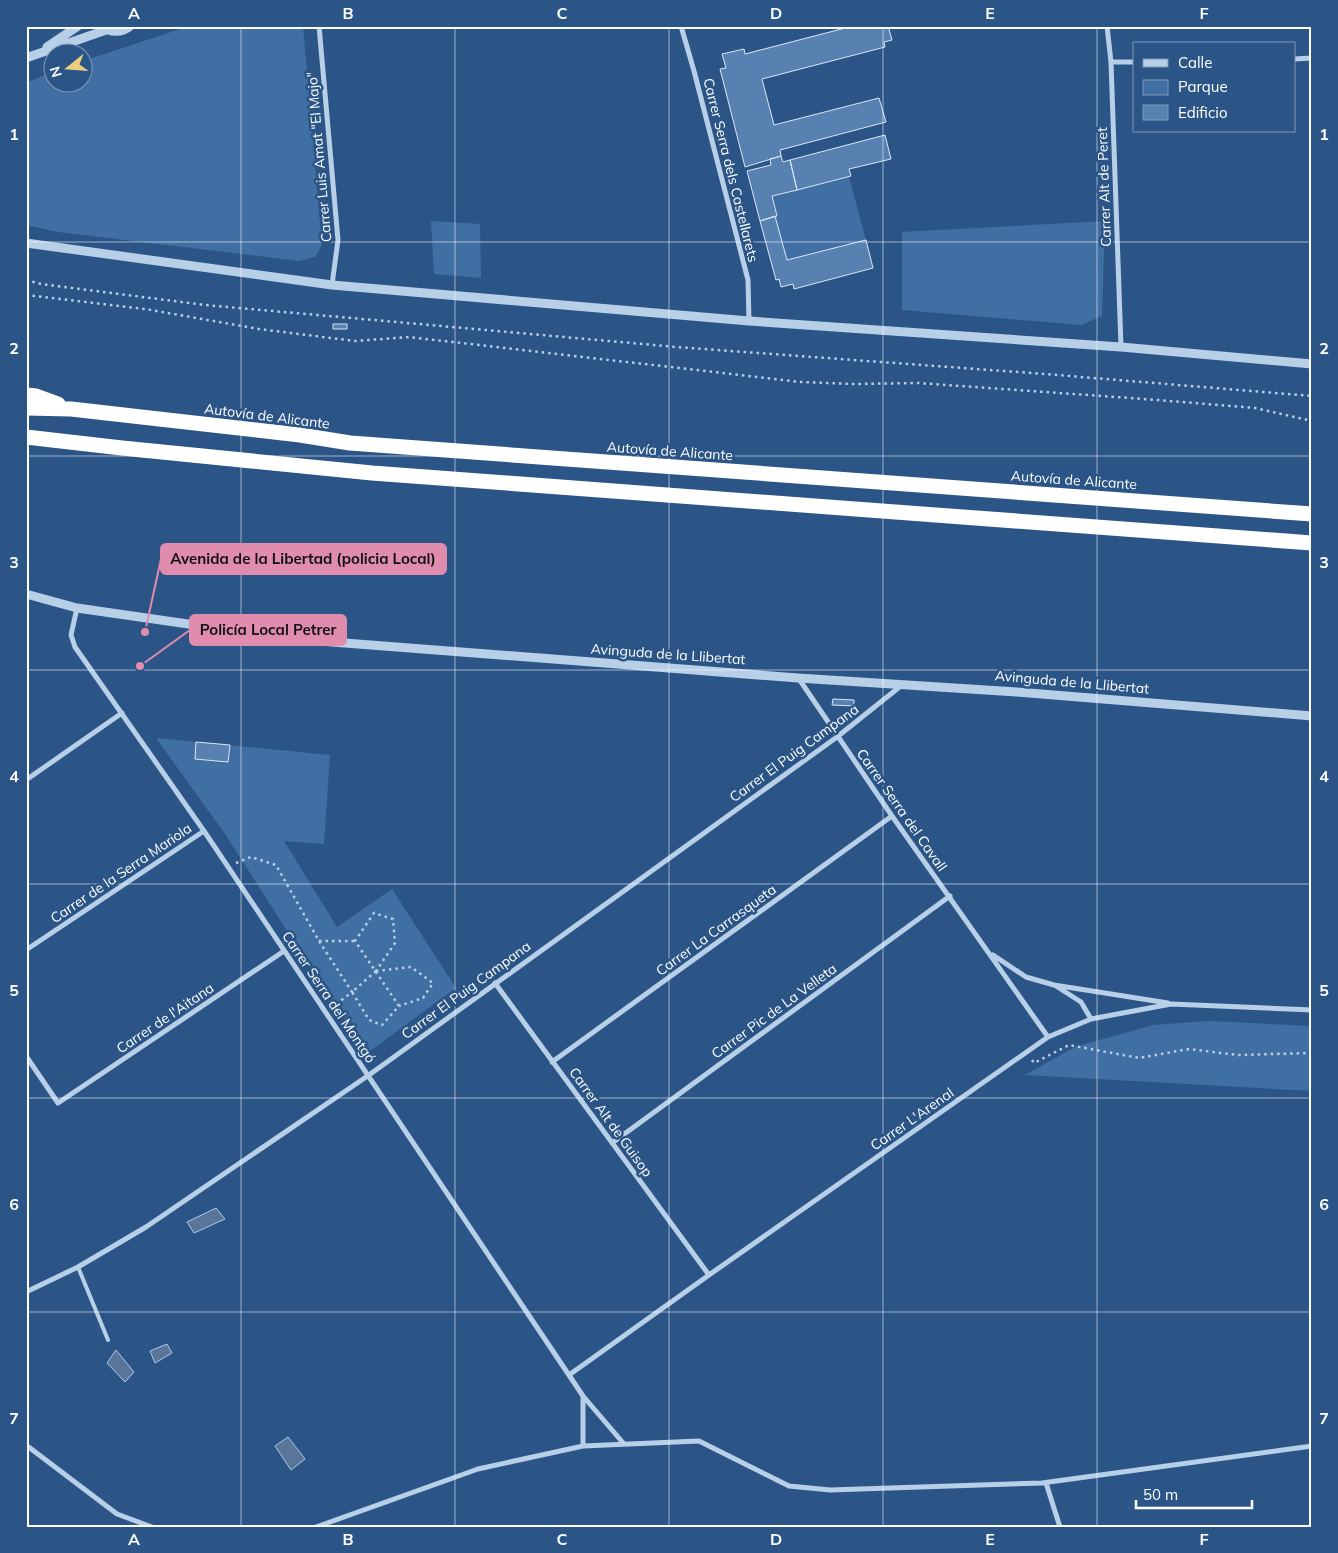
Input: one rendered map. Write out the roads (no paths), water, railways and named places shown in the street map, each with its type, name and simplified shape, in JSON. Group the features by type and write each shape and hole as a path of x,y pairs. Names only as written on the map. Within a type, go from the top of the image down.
{"highway":[{"path":"26,395 36,396 71,409"},
{"name":"Autovía de Alicante","path":"26,408 71,409 300,435 350,443 1312,514"},
{"path":"26,437 372,473 1312,543"}],"street":[{"path":"30,56 78,26"},
{"path":"30,56 104,28 117,32 128,29 130,26"},
{"name":"Carrer Luis Amat \"El Majo\"","path":"319,26 338,240 332,285"},
{"name":"Carrer Serra dels Castellarets","path":"680,26 694,71 748,280 749,321"},
{"name":"Carrer Alt de Peret","path":"1107,26 1111,62 1121,348"},
{"path":"1296,59 1312,58"},
{"path":"1111,62 1133,62"},
{"path":"26,243 189,267 332,285 749,321 1312,364"},
{"name":"Avinguda de la Llibertat","path":"26,594 76,608 293,639 798,678 903,683 1312,716"},
{"name":"Carrer Serra del Montgó","path":"76,608 70,635 75,648 204,831 583,1396 624,1444"},
{"name":"Carrer Serra del Cavall","path":"798,678 837,737 1048,1038"},
{"name":"Carrer El Puig Campana","path":"26,1292 78,1267 146,1227 368,1075 837,737 903,683"},
{"path":"26,780 122,713"},
{"name":"Carrer La Carrasqueta","path":"552,1062 892,816"},
{"name":"Carrer de la Serra Mariola","path":"26,950 204,831"},
{"name":"Carrer Pic de La Velleta","path":"612,1143 950,896"},
{"name":"Carrer de l'Aitana","path":"26,1056 58,1103 284,950"},
{"name":"Carrer Serra del Cavall","path":"990,954 1026,977 1054,985 1171,1004"},
{"name":"Carrer Alt de Guisop","path":"495,983 709,1274"},
{"name":"Carrer Serra del Cavall","path":"1054,985 1081,1002 1091,1019"},
{"name":"Carrer L'Arenal","path":"569,1375 709,1274 1048,1038 1091,1019 1171,1004 1312,1010"},
{"path":"583,1396 583,1446"},
{"path":"316,1527 478,1468 583,1446 699,1441 789,1486 830,1490 1046,1483 1312,1446"},
{"path":"26,1445 117,1514 152,1527"},
{"path":"1046,1483 1060,1527"}],"lane":[{"path":"78,1267 108,1340"}],"place":[{"name":"Avenida de la Libertad (policia Local)","path":"145,632"},
{"name":"Policía Local Petrer","path":"140,666"}]}
